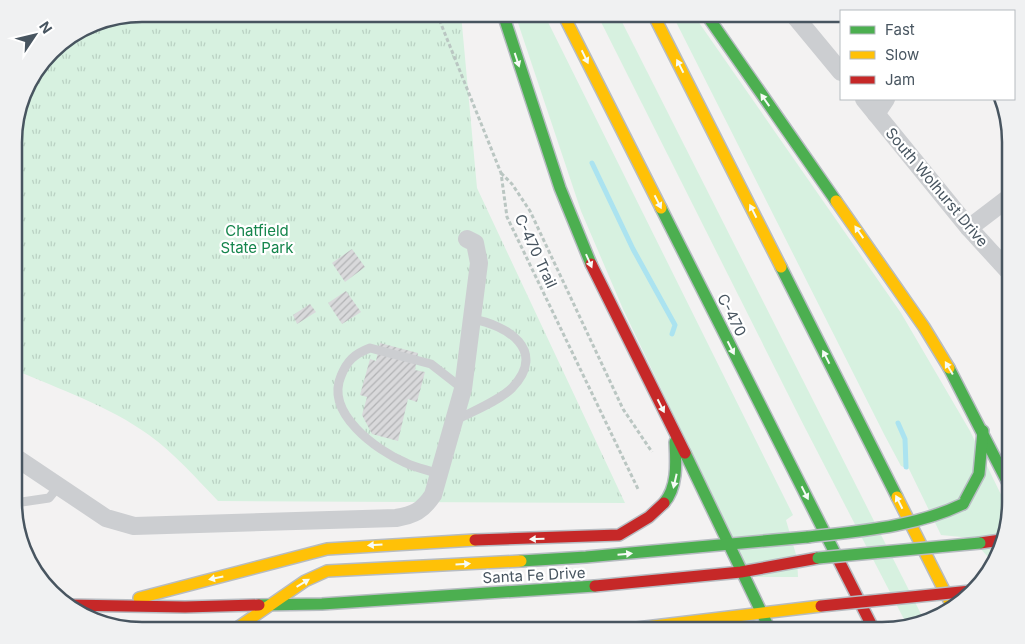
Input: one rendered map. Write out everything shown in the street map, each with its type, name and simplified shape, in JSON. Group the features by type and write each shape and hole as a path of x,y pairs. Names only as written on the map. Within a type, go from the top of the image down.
{"highway":[{"path":"505,22 578,237 609,304 766,621"},
{"name":"C-470","path":"567,22 869,621"},
{"path":"658,22 949,601"},
{"path":"712,22 899,290 1002,451"},
{"path":"960,387 1002,470"},
{"path":"246,622 305,581 327,572 586,558 808,537 868,530 950,512 963,504 979,474 983,431"},
{"path":"108,607 327,549 406,543 619,535 646,520 666,502 676,483 674,433"},
{"name":"Santa Fe Drive","path":"84,606 271,605 559,589 741,572 818,558 996,540"},
{"path":"709,621 821,606 961,592"}],"street":[{"path":"800,22 840,71"},
{"name":"South Wolhurst Drive","path":"865,100 969,228 1002,264"},
{"path":"876,114 885,100"},
{"path":"969,228 1002,203"},
{"path":"22,462 106,518 134,526 396,518 414,515 424,508 433,495 463,389 479,263 475,243 467,239"}],"lane":[{"path":"454,421 507,392 513,387 525,367 525,356 514,334 490,322 472,319"},
{"path":"439,474 406,463 369,440 352,425 338,401 337,383 349,359 359,352 370,348 432,364 463,389"},
{"path":"22,502 49,498 58,487"}],"path":[{"name":"C-470 Trail","path":"440,22 501,173 507,217 638,489"},
{"path":"501,173 512,184 530,211 623,409 646,441 653,456"}],"green space":[{"name":"Chatfield State Park","path":"142,22 462,22 477,188 625,503 218,501 168,450 149,435 117,415 22,373 22,142 27,111 32,96 52,63 55,60 60,60 60,55 63,52 96,32 119,25"},
{"path":"518,22 548,22 793,515 786,520 797,558 798,577 751,577 623,309 581,211"},
{"path":"601,22 622,22 921,615 904,619 801,420"},
{"path":"676,22 699,22 901,313 970,431 1002,497 1000,525 989,557 971,538 941,535 909,469 901,466"}],"building":[{"path":"352,249 365,267 345,282 332,263"},
{"path":"346,291 361,312 342,324 328,303"},
{"path":"310,304 316,312 297,324 293,315"},
{"path":"380,343 418,353 415,370 425,372 417,402 408,399 398,441 372,434 362,415 367,397 360,395 370,359 376,361"}],"waterway":[{"path":"592,163 633,249 675,325 672,334"},
{"path":"898,423 905,439 906,467"}],"traffic: fast":[{"path":"506,22 560,188 591,264"},
{"path":"712,22 836,201"},
{"path":"661,208 837,557"},
{"path":"781,267 897,497"},
{"path":"949,368 1002,471"},
{"path":"963,504 979,474 983,431"},
{"path":"664,503 669,497 674,482 676,466 675,442"},
{"path":"685,453 766,621"},
{"path":"808,537 907,523 945,512 963,504"},
{"path":"521,561 808,537"},
{"path":"818,558 980,543"},
{"path":"259,605 322,604 595,586"}],"traffic: slow":[{"path":"567,22 661,208"},
{"path":"657,22 781,267"},
{"path":"836,201 924,327 949,368"},
{"path":"897,497 949,601"},
{"path":"139,598 327,549 475,540"},
{"path":"246,622 305,581 327,571 521,561"},
{"path":"693,621 821,606"}],"traffic: jam":[{"path":"591,264 685,453"},
{"path":"475,540 619,535 649,517 664,503"},
{"path":"980,543 996,541"},
{"path":"837,557 869,621"},
{"path":"595,586 741,572 818,558"},
{"path":"821,606 961,592"},
{"path":"83,605 185,607 259,605"}]}
